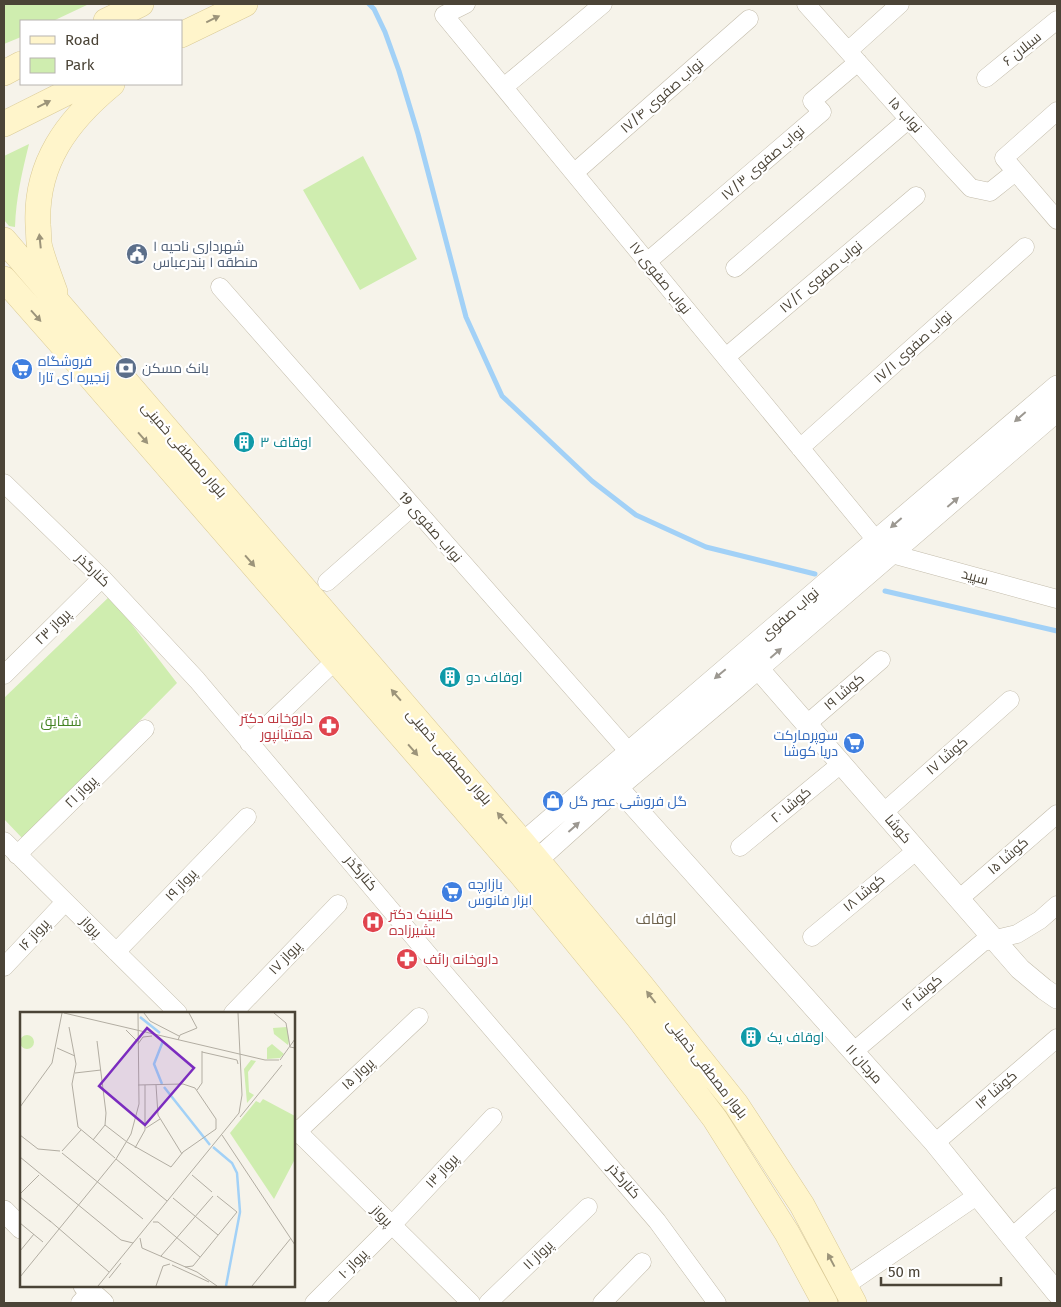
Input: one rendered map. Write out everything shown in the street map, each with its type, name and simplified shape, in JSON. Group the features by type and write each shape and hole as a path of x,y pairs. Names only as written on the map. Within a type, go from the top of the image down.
{"main road":[{"path":"108,20 141,4"},
{"path":"182,35 245,4"},
{"path":"4,65 20,60"},
{"path":"4,72 20,64"},
{"path":"4,124 82,85"},
{"path":"59,304 40,247 38,216 40,189 47,165 61,139 76,118 111,85"},
{"name":"بلوار مصطفی خمینی","path":"4,240 522,859 715,1119 787,1233 825,1303"},
{"name":"بلوار مصطفی خمینی","path":"4,279 336,660 641,985 736,1104 802,1205 849,1295"}],"street":[{"name":"نواب صفوی ۱۷","path":"466,4 444,15 800,448 884,547"},
{"path":"504,88 603,4"},
{"name":"نواب ۱۵","path":"806,4 971,188 990,192 1016,172"},
{"path":"853,56 900,4"},
{"name":"نواب صفوی ۱۷/۴","path":"574,173 749,19"},
{"name":"سبلان ۶","path":"986,78 1057,20"},
{"name":"نواب صفوی ۱۷/۳","path":"647,262 822,112 812,100 853,56"},
{"path":"1057,111 1004,158 1057,220"},
{"path":"735,268 909,119"},
{"name":"نواب صفوی ۱۷/۲","path":"726,357 916,196"},
{"name":"نواب صفوی ۱۷/۱","path":"800,448 1025,247"},
{"name":"نواب صفوی 19","path":"220,287 635,760"},
{"name":"نواب صفوی","path":"522,859 611,780 884,547 1057,386"},
{"name":"نواب صفوی","path":"884,547 1057,411"},
{"name":"کنارگذر","path":"4,484 102,578 197,680 433,960 657,1221 718,1303"},
{"path":"327,582 412,507"},
{"name":"سپید","path":"884,547 1057,599"},
{"name":"پرواز ۲۳","path":"4,675 102,578"},
{"path":"249,742 336,660"},
{"name":"کوشا","path":"752,660 1020,969 1057,998"},
{"name":"کوشا ۱۹","path":"807,724 881,660"},
{"name":"کوشا ۱۷","path":"884,812 1010,700"},
{"name":"پرواز ۲۱","path":"17,855 145,729"},
{"name":"کوشا ۲۰","path":"740,847 842,763"},
{"name":"مرجان ۱۱","path":"611,780 936,1143 1057,1293"},
{"name":"کوشا ۱۵","path":"959,899 1057,814"},
{"name":"پرواز ۱۹","path":"116,952 246,817"},
{"name":"پرواز","path":"4,841 177,1012"},
{"name":"کوشا ۱۸","path":"812,937 917,850"},
{"name":"پرواز ۱۶","path":"4,967 65,902"},
{"name":"پرواز ۱۷","path":"234,1012 338,904"},
{"name":"کوشا ۱۶","path":"853,1052 983,942 1017,934 1040,920 1057,905"},
{"name":"پرواز ۱۵","path":"295,1131 419,1017"},
{"name":"کوشا ۱۴","path":"936,1143 1057,1038"},
{"name":"پرواز ۱۳","path":"392,1225 493,1117"},
{"name":"پرواز","path":"295,1131 471,1303"},
{"path":"849,1295 978,1195"},
{"path":"1012,1237 1057,1197"},
{"name":"پرواز ۱۱","path":"488,1303 588,1207"},
{"path":"4,1212 20,1227"},
{"name":"پرواز ۱۰","path":"314,1303 392,1225"},
{"path":"602,1303 642,1262"}],"green space":[{"path":"4,4 89,4 55,20 20,20 20,37 4,44"},
{"path":"29,144 20,185 15,227 9,226 4,220 4,156"},
{"path":"363,156 417,259 360,290 303,190"},
{"name":"شقایق","path":"110,596 177,683 23,839 4,819 4,698"}],"waterway":[{"path":"369,4 374,9 385,32 399,71 418,134 466,317 502,396 592,481 636,515 706,547 815,574"},
{"path":"885,591 1057,631"}],"place":[{"name":"شهرداری ناحیه ۱ منطقه ۱ بندرعباس","path":"137,254"},
{"name":"بانک مسکن","path":"126,368"},
{"name":"فروشگاه زنجیره ای تارا","path":"22,369"},
{"name":"اوقاف ۳","path":"244,442"},
{"name":"اوقاف دو","path":"450,677"},
{"name":"داروخانه دکتر همتیانپور","path":"329,726"},
{"name":"سوپرمارکت دریا کوشا","path":"854,743"},
{"name":"گل فروشی عصر گل","path":"553,801"},
{"name":"بازارچه ابزار فانوس","path":"452,892"},
{"name":"کلینیک دکتر بشیرزاده","path":"373,922"},
{"name":"داروخانه رائف","path":"407,959"},
{"name":"اوقاف یک","path":"751,1037"}],"district":[{"name":"اوقاف","path":"656,919"}]}
